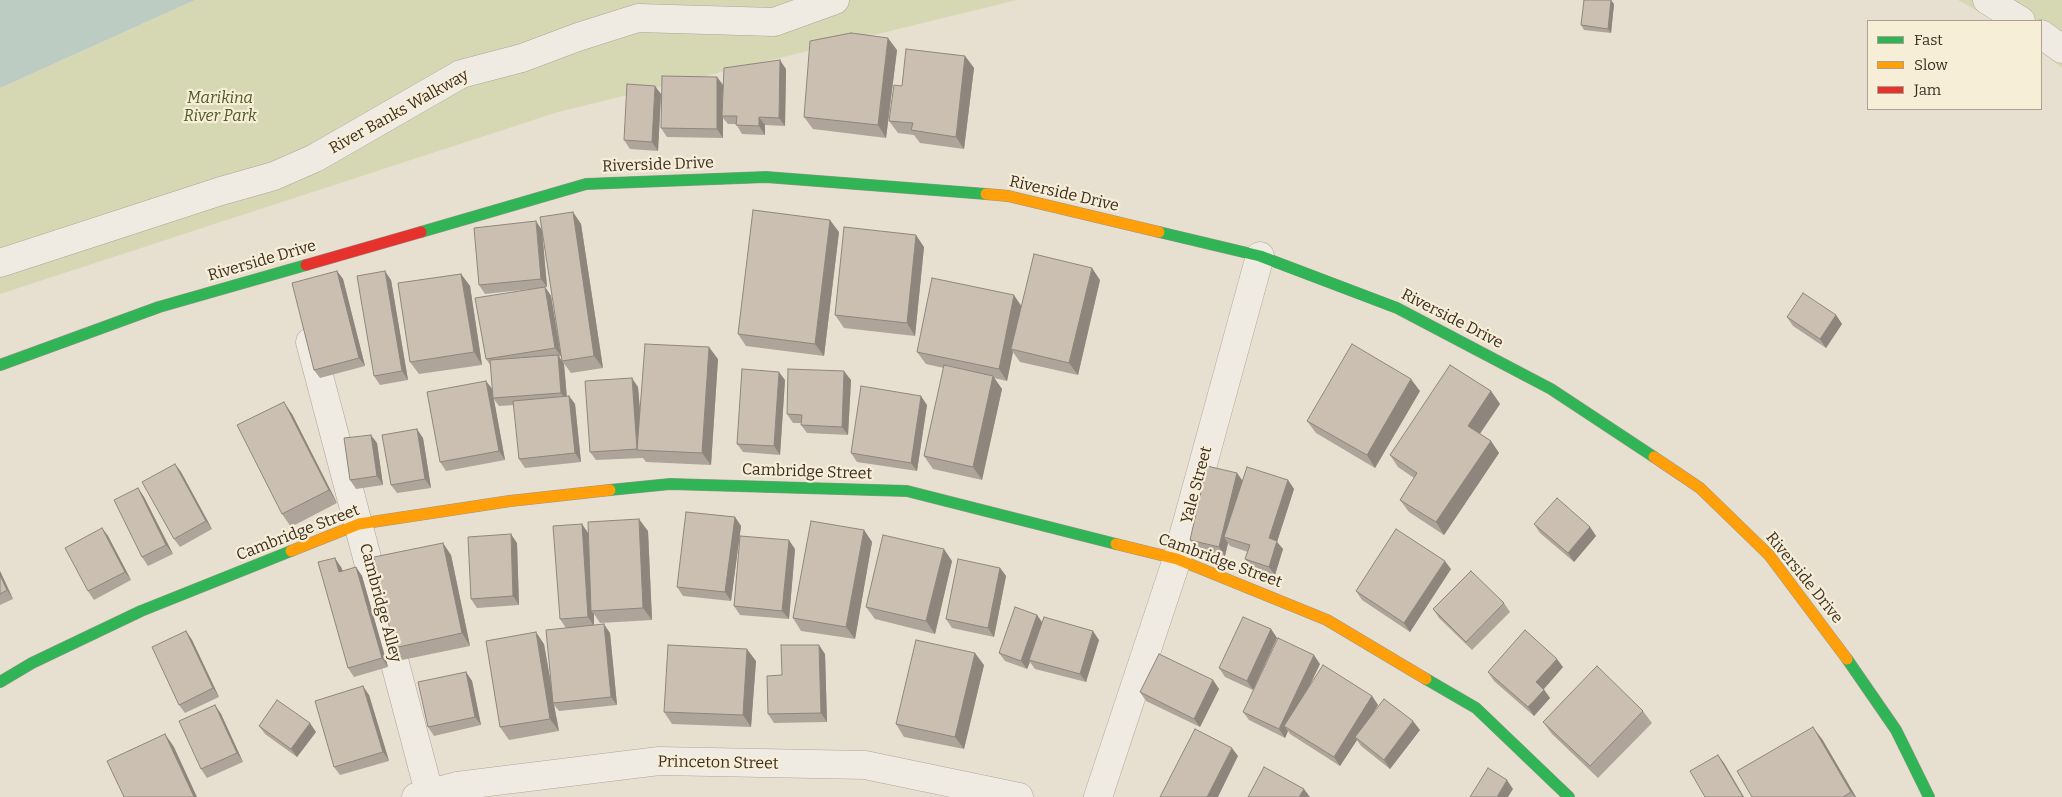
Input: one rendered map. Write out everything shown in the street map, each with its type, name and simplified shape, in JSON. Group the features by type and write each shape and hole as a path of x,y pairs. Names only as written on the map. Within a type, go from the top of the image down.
{"street":[{"name":"River Banks Walkway","path":"0,263 221,191 274,176 315,158 461,74 522,58 578,37 638,18 774,22 835,0"},
{"path":"1988,0 2019,20"},
{"path":"2042,35 2062,49"},
{"name":"Riverside Drive","path":"0,366 159,308 586,184 766,177 1008,196 1260,256 1397,308 1551,389 1700,488 1769,555 1830,636 1896,730 1929,797"},
{"name":"Yale Street","path":"1098,797 1177,559 1260,256"},
{"name":"Cambridge Alley","path":"290,269 359,524 423,794"},
{"name":"Cambridge Street","path":"0,682 32,663 141,612 359,524 510,501 670,484 907,491 1177,559 1327,620 1476,708 1569,797"},
{"name":"Princeton Street","path":"423,794 457,786 659,761 865,765 1019,797"}],"green space":[{"name":"Marikina River Park","path":"195,0 1017,0 558,112 0,294 0,88"},
{"path":"1958,0 2062,0 2062,68 2042,53 2042,20 1993,20"}],"shaded area":[{"path":"0,0 195,0 0,88"}],"building":[{"path":"1584,0 1611,0 1608,29 1581,25"},
{"path":"851,33 888,38 878,125 804,117 810,41"},
{"path":"906,49 965,56 956,137 911,130 913,123 889,121 894,85 902,86"},
{"path":"780,60 779,118 759,117 759,126 736,125 737,116 722,116 724,68"},
{"path":"662,76 717,77 717,129 661,128"},
{"path":"627,84 655,86 652,142 624,140"},
{"path":"753,210 830,220 815,344 738,334"},
{"path":"573,212 594,356 562,361 540,217"},
{"path":"536,221 541,279 479,285 474,228"},
{"path":"844,227 916,235 907,323 835,315"},
{"path":"1034,254 1092,268 1069,363 1011,349"},
{"path":"337,271 359,358 314,370 292,283"},
{"path":"385,271 402,371 374,376 357,276"},
{"path":"461,274 474,352 410,362 398,283"},
{"path":"932,278 1014,295 999,369 917,352"},
{"path":"545,287 555,348 486,359 475,298"},
{"path":"1803,293 1836,315 1820,339 1787,317"},
{"path":"645,344 709,347 702,453 637,450"},
{"path":"1352,344 1411,379 1367,455 1307,421"},
{"path":"558,355 561,393 493,398 490,360"},
{"path":"944,365 993,376 973,467 924,456"},
{"path":"1450,365 1491,391 1468,426 1491,441 1436,522 1400,500 1417,473 1390,455"},
{"path":"742,369 779,372 774,446 737,444"},
{"path":"788,369 844,371 842,427 801,425 802,415 787,414"},
{"path":"632,378 637,449 590,452 585,381"},
{"path":"486,381 499,451 440,462 427,392"},
{"path":"861,386 921,396 911,463 851,453"},
{"path":"569,396 575,453 519,459 513,401"},
{"path":"284,402 329,490 282,514 237,425"},
{"path":"417,429 425,479 391,485 382,435"},
{"path":"371,435 377,476 350,480 344,438"},
{"path":"175,464 206,521 174,539 142,482"},
{"path":"1207,466 1237,473 1219,547 1190,540"},
{"path":"1247,467 1288,480 1269,538 1277,541 1269,567 1245,559 1250,545 1224,537"},
{"path":"138,488 166,545 142,557 114,500"},
{"path":"1557,498 1590,527 1568,553 1534,524"},
{"path":"686,512 735,517 725,592 677,587"},
{"path":"639,519 643,608 591,611 588,522"},
{"path":"811,521 864,530 846,627 793,618"},
{"path":"582,524 588,617 560,619 553,526"},
{"path":"102,528 125,572 88,591 65,548"},
{"path":"1396,529 1445,561 1404,623 1356,591"},
{"path":"511,534 513,596 471,599 468,537"},
{"path":"883,535 944,549 926,621 866,607"},
{"path":"740,536 789,540 782,611 734,606"},
{"path":"443,543 462,633 394,648 374,557"},
{"path":"335,558 339,572 356,567 382,658 348,668 318,562"},
{"path":"958,559 1000,568 988,628 946,619"},
{"path":"1471,571 1504,603 1466,642 1433,609"},
{"path":"0,575 7,590 0,594"},
{"path":"1015,607 1037,615 1021,661 999,653"},
{"path":"1044,617 1093,631 1080,674 1029,660"},
{"path":"1243,617 1271,629 1247,681 1219,668"},
{"path":"604,624 611,697 553,703 546,630"},
{"path":"1525,630 1557,659 1536,682 1544,690 1528,707 1488,672"},
{"path":"186,631 213,688 179,705 152,647"},
{"path":"536,632 550,719 500,727 486,641"},
{"path":"1278,638 1314,655 1279,729 1243,712"},
{"path":"916,640 975,653 955,737 896,724"},
{"path":"668,645 747,649 743,715 664,712"},
{"path":"781,645 819,645 821,713 768,714 767,676 782,675"},
{"path":"1159,654 1213,680 1194,719 1140,692"},
{"path":"1323,665 1372,696 1334,757 1284,726"},
{"path":"1597,666 1643,711 1590,766 1543,722"},
{"path":"466,672 475,717 428,727 418,682"},
{"path":"363,686 383,752 334,767 315,701"},
{"path":"1384,699 1413,721 1384,760 1355,737"},
{"path":"277,700 310,723 291,749 259,726"},
{"path":"215,705 237,753 201,769 179,721"},
{"path":"1813,727 1851,792 1843,797 1752,797 1737,771"},
{"path":"1195,729 1232,748 1207,797 1160,797"},
{"path":"165,734 194,797 124,797 107,761"},
{"path":"1718,755 1743,797 1705,797 1690,771"},
{"path":"1264,767 1304,789 1299,797 1248,797"},
{"path":"1488,768 1507,780 1497,797 1470,797"}],"traffic: fast":[{"path":"421,232 586,184 766,177 986,194"},
{"path":"1159,232 1260,256 1397,308 1551,389 1654,457"},
{"path":"0,365 159,307 306,265"},
{"path":"610,490 670,484 907,491 1116,544"},
{"path":"0,682 32,663 141,611 291,551"},
{"path":"1847,659 1896,730 1929,797"},
{"path":"1426,679 1476,708 1569,797"}],"traffic: slow":[{"path":"986,194 1008,196 1159,232"},
{"path":"1654,457 1700,488 1769,555 1847,659"},
{"path":"291,551 359,524 510,501 610,490"},
{"path":"1116,544 1177,559 1327,620 1426,679"}],"traffic: jam":[{"path":"306,265 421,232"}]}
